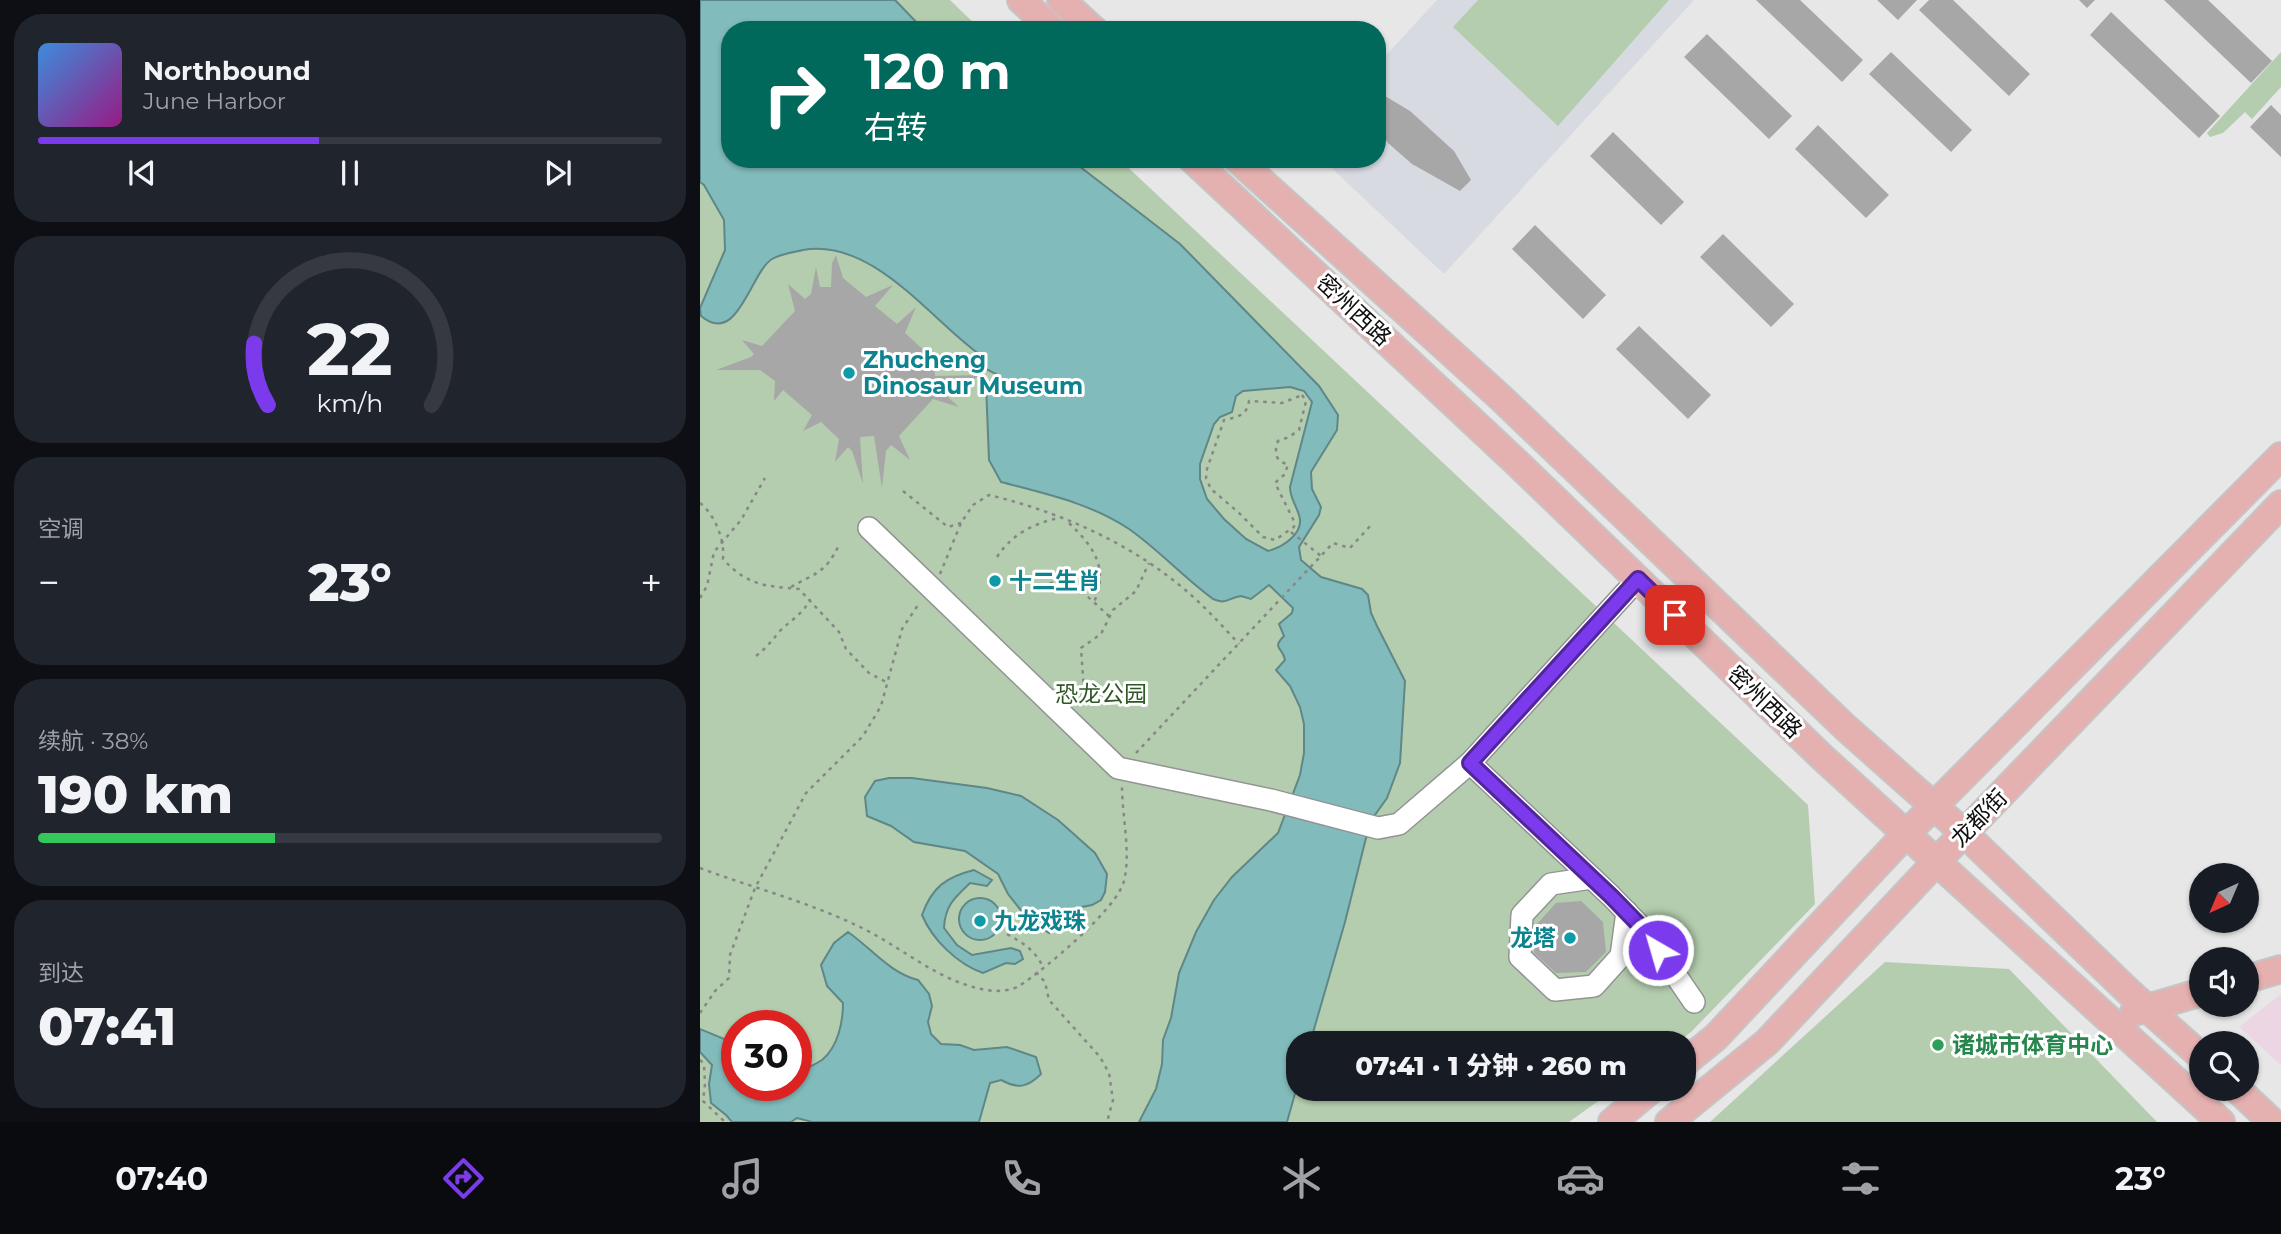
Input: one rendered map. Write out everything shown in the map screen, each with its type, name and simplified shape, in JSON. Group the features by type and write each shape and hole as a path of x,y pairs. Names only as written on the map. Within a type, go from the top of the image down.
{"main road":[{"path":"1021,0 1043,21"},
{"path":"1060,0 1084,21"},
{"name":"密州西路","path":"1202,168 1517,462 1822,757 2221,1122"},
{"name":"密州西路","path":"1247,168 1501,398 1846,728 1964,833 2130,993 2189,1045"},
{"name":"龙都街","path":"1696,1053 1716,1037 1907,833 2281,456"},
{"name":"龙都街","path":"1669,1122 1767,1042 1937,861 2281,504"},
{"path":"2259,975 2281,969"},
{"path":"2109,1019 2189,996"},
{"path":"1612,1122 1637,1101"},
{"path":"2250,1101 2272,1122"}],"street":[{"path":"869,528 1118,768 1271,800 1378,828 1398,824 1470,763 1638,579"},
{"path":"1470,763 1646,932 1694,1002"},
{"path":"1592,878 1551,884 1522,915 1520,957 1555,990 1594,986 1621,956 1627,912"}],"path":[{"path":"1303,396 1306,401 1299,430 1289,438 1278,441 1275,450 1277,458 1288,464 1285,474 1275,483 1294,521 1291,532 1275,541 1263,537 1211,489 1206,478 1224,420 1242,415 1248,410 1249,401 1282,403 1303,396"},
{"path":"700,598 708,586 714,552 741,520 765,478"},
{"path":"903,491 948,527 961,523"},
{"path":"700,1013 715,991 729,978 730,955 755,888 806,793 863,736 881,706 902,629 940,573 961,523 973,505 989,495 1018,502 1110,539 1171,578 1215,617 1239,644"},
{"path":"700,503 711,512 724,547 723,559 737,574 757,585 799,589 839,632 846,649 869,673 888,682"},
{"path":"997,557 1004,547 1025,530 1035,524 1058,518"},
{"path":"1067,521 1098,558 1099,590 1094,602"},
{"path":"700,868 861,927 964,986 996,991 1017,988 1107,911 1124,883 1126,850 1122,814 1122,769 1333,543 1350,548 1373,523"},
{"path":"1291,532 1319,558"},
{"path":"790,588 818,574 833,559 839,545"},
{"path":"1069,722 1084,691 1081,648 1101,634 1113,610 1136,591 1150,563"},
{"path":"1033,589 1047,582 1067,584 1094,602 1110,617"},
{"path":"756,656 798,617 810,599"},
{"path":"1007,934 1026,944 1043,967"},
{"path":"1036,972 1045,982 1049,1000 1101,1057 1109,1073 1112,1100 1107,1122"},
{"path":"700,1060 704,1064 703,1101 725,1122"}],"shaded area":[{"path":"1437,0 1694,0 1444,274 1332,168 1386,168 1386,55"},
{"path":"2281,994 2281,1065 2259,1045 2259,1031 2243,1031 2239,1027 2252,1017 2259,1017 2259,1011"}],"green space":[{"name":"恐龙公园","path":"700,0 950,0 972,21 721,21 721,168 1129,168 1808,805 1815,904 1692,1031 1286,1031 1286,1101 1598,1101 1569,1122 700,1122"},
{"path":"1478,0 1669,0 1558,126 1453,27"},
{"path":"2281,52 2281,87 2252,119 2245,112 2223,133 2210,137 2207,133"},
{"name":"诸城市体育中心","path":"1885,962 2009,969 2157,1122 1710,1122"}],"water":[{"path":"700,0 895,0 915,21 721,21 721,168 1082,168 1180,244 1319,386 1338,415 1337,430 1311,472 1312,489 1321,507 1319,515 1299,547 1301,560 1321,577 1362,589 1368,595 1371,613 1405,681 1400,763 1387,798 1370,822 1313,1031 1286,1031 1286,1101 1293,1101 1287,1122 1139,1122 1156,1089 1162,1064 1163,1040 1171,1018 1179,973 1196,932 1214,900 1232,877 1278,833 1300,775 1304,753 1304,724 1300,707 1290,686 1276,670 1285,660 1278,646 1284,636 1279,624 1292,613 1293,608 1269,585 1251,599 1241,596 1224,601 1213,599 1140,537 1114,520 1067,500 1001,482 989,460 986,384 995,378 996,374 982,367 983,360 979,354 899,284 877,268 853,256 829,250 803,250 779,256 764,267 742,304 725,322 714,323 701,316 700,308 725,250 724,220 700,182","holes":["1290,387 1304,391 1312,402 1290,487 1299,515 1299,528 1286,543 1268,551 1246,539 1207,499 1200,479 1200,464 1214,424 1220,417 1232,412 1236,396 1243,391"]},
{"path":"912,778 987,788 1021,796 1058,820 1095,853 1107,874 1101,900 1082,907 1049,933 1027,918 1008,894 998,874 965,851 914,842 891,826 867,816 865,797 875,781"},
{"path":"974,870 992,880 987,886 970,883 959,893 948,908 944,928 957,945 972,955 1011,948 1020,951 1023,959 983,973 964,964 946,950 922,915 935,890 955,876"},
{"path":"980,898 995,904 1001,919 995,934 980,940 965,934 959,919 965,904"},
{"path":"848,932 898,972 918,980 929,994 932,1006 928,1022 931,1034 941,1044 960,1045 974,1050 1007,1047 1036,1057 1041,1074 1022,1086 1001,1080 990,1083 979,1122 812,1122 797,1118 791,1122 732,1122 711,1103 709,1084 712,1065 700,1052 700,1029 721,1038 721,1101 812,1101 812,1065 822,1060 832,1048 842,1018 843,1003 827,986 821,965 834,943"}],"building":[{"path":"1756,0 1800,0 1863,60 1842,82"},
{"path":"1877,0 1917,0 1898,20"},
{"path":"1929,0 1953,0 2030,74 2009,96 1919,10"},
{"path":"2079,0 2095,0 2087,8"},
{"path":"2164,0 2208,0 2272,61 2251,83"},
{"path":"2111,12 2220,116 2199,138 2090,35"},
{"path":"1707,34 1792,116 1769,139 1684,57"},
{"path":"1891,52 1972,130 1951,152 1869,74"},
{"path":"1386,97 1410,111 1454,151 1471,180 1460,191 1412,164 1388,143"},
{"path":"2271,105 2281,115 2281,157 2250,127"},
{"path":"1818,125 1889,195 1866,218 1795,149"},
{"path":"1613,132 1684,202 1661,225 1590,156"},
{"path":"1535,225 1606,295 1583,319 1512,249"},
{"path":"1723,234 1794,304 1771,327 1700,257"},
{"name":"Zhucheng Dinosaur Museum","path":"836,255 843,278 866,297 893,285 875,306 897,324 916,307 905,333 928,354 967,356 934,363 935,376 979,375 972,381 945,387 941,391 959,407 933,399 899,436 910,460 891,445 886,451 882,488 874,436 860,437 863,484 852,451 848,447 835,462 839,439 821,422 803,431 812,415 783,390 774,401 775,381 760,370 716,370 751,357 754,354 742,340 762,346 795,311 788,284 805,299 811,294 816,267 820,287 831,287 832,263"},
{"path":"1639,326 1711,395 1688,419 1616,349"},
{"name":"龙塔","path":"1581,901 1603,922 1606,952 1586,972 1556,973 1534,953 1536,925 1556,903"}],"place":[{"name":"Zhucheng Dinosaur Museum","path":"849,373"},
{"name":"十二生肖","path":"995,581"},
{"name":"九龙戏珠","path":"980,921"},
{"name":"龙塔","path":"1570,938"},
{"name":"诸城市体育中心","path":"1938,1045"}],"route":[{"path":"1658,950 1646,932 1611,896 1470,763 1638,579 1675,615"}]}
